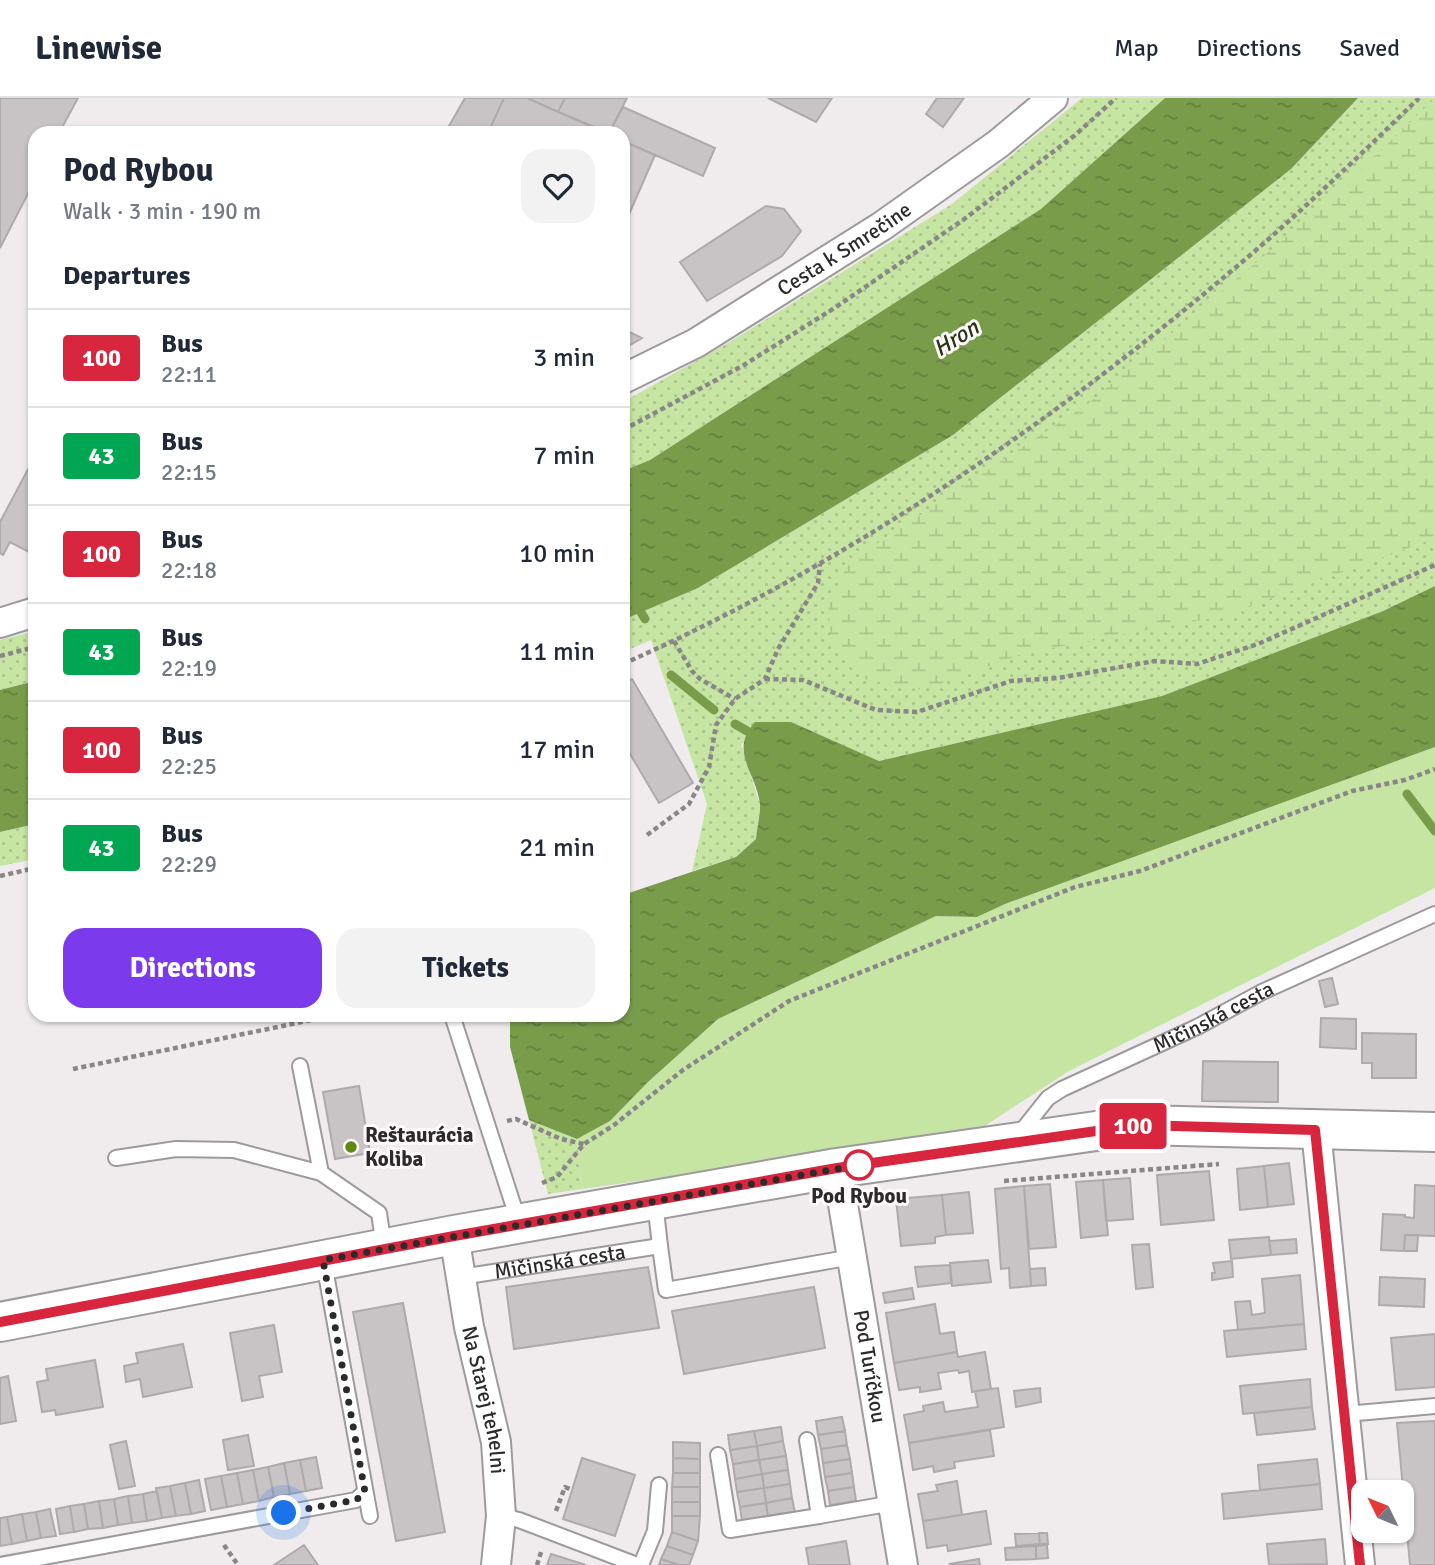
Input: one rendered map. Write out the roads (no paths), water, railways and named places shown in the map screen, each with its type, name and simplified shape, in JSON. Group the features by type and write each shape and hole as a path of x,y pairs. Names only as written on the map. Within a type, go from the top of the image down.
{"street":[{"name":"Cesta k Smrečine","path":"630,376 696,343 882,226 998,144 1054,98"},
{"path":"0,623 28,614"},
{"name":"Mičinská cesta","path":"0,1322 454,1236 515,1210 655,1200 837,1168 1138,1125 1435,1132"},
{"path":"1315,1130 1360,1565"},
{"name":"Pod Turíčkou","path":"837,1168 903,1565"},
{"name":"Na Starej tehelni","path":"454,1236 469,1327 496,1442 501,1516 496,1565"}],"lane":[{"name":"Mičinská cesta","path":"1012,1144 1048,1098 1062,1089 1197,1027 1262,992 1435,914"},
{"path":"454,1022 515,1210"},
{"path":"300,1066 321,1173"},
{"path":"116,1158 176,1149 234,1150 321,1173 379,1213 384,1248"},
{"path":"655,1200 666,1290 852,1257"},
{"name":"Mičinská cesta","path":"461,1277 660,1246"},
{"path":"323,1260 370,1516"},
{"path":"1346,1414 1435,1406"},
{"path":"807,1440 820,1516"},
{"path":"719,1455 730,1530 893,1503"},
{"path":"501,1516 639,1565 654,1531 659,1485"},
{"path":"0,1565 356,1500 365,1492"}],"water":[{"name":"Hron","path":"1165,98 1358,98 1291,169 953,435 698,588 630,617 630,468 650,460 1041,209"},
{"path":"1435,586 1435,747 1005,904 977,917 936,916 718,1019 648,1082 610,1121 577,1139 529,1120 510,1047 510,1022 630,1022 630,893 736,857 756,839 760,805 744,753 747,733 755,722 791,722 879,761 1162,696 1383,611"},
{"path":"28,683 28,826 0,832 0,690"}],"waterway":[{"path":"630,594 645,619"},
{"path":"671,675 714,710"},
{"path":"735,724 747,731"},
{"path":"1407,794 1435,831"}],"place":[{"name":"Reštaurácia Koliba","path":"351,1147"},
{"name":"Pod Rybou","path":"859,1165"}]}
